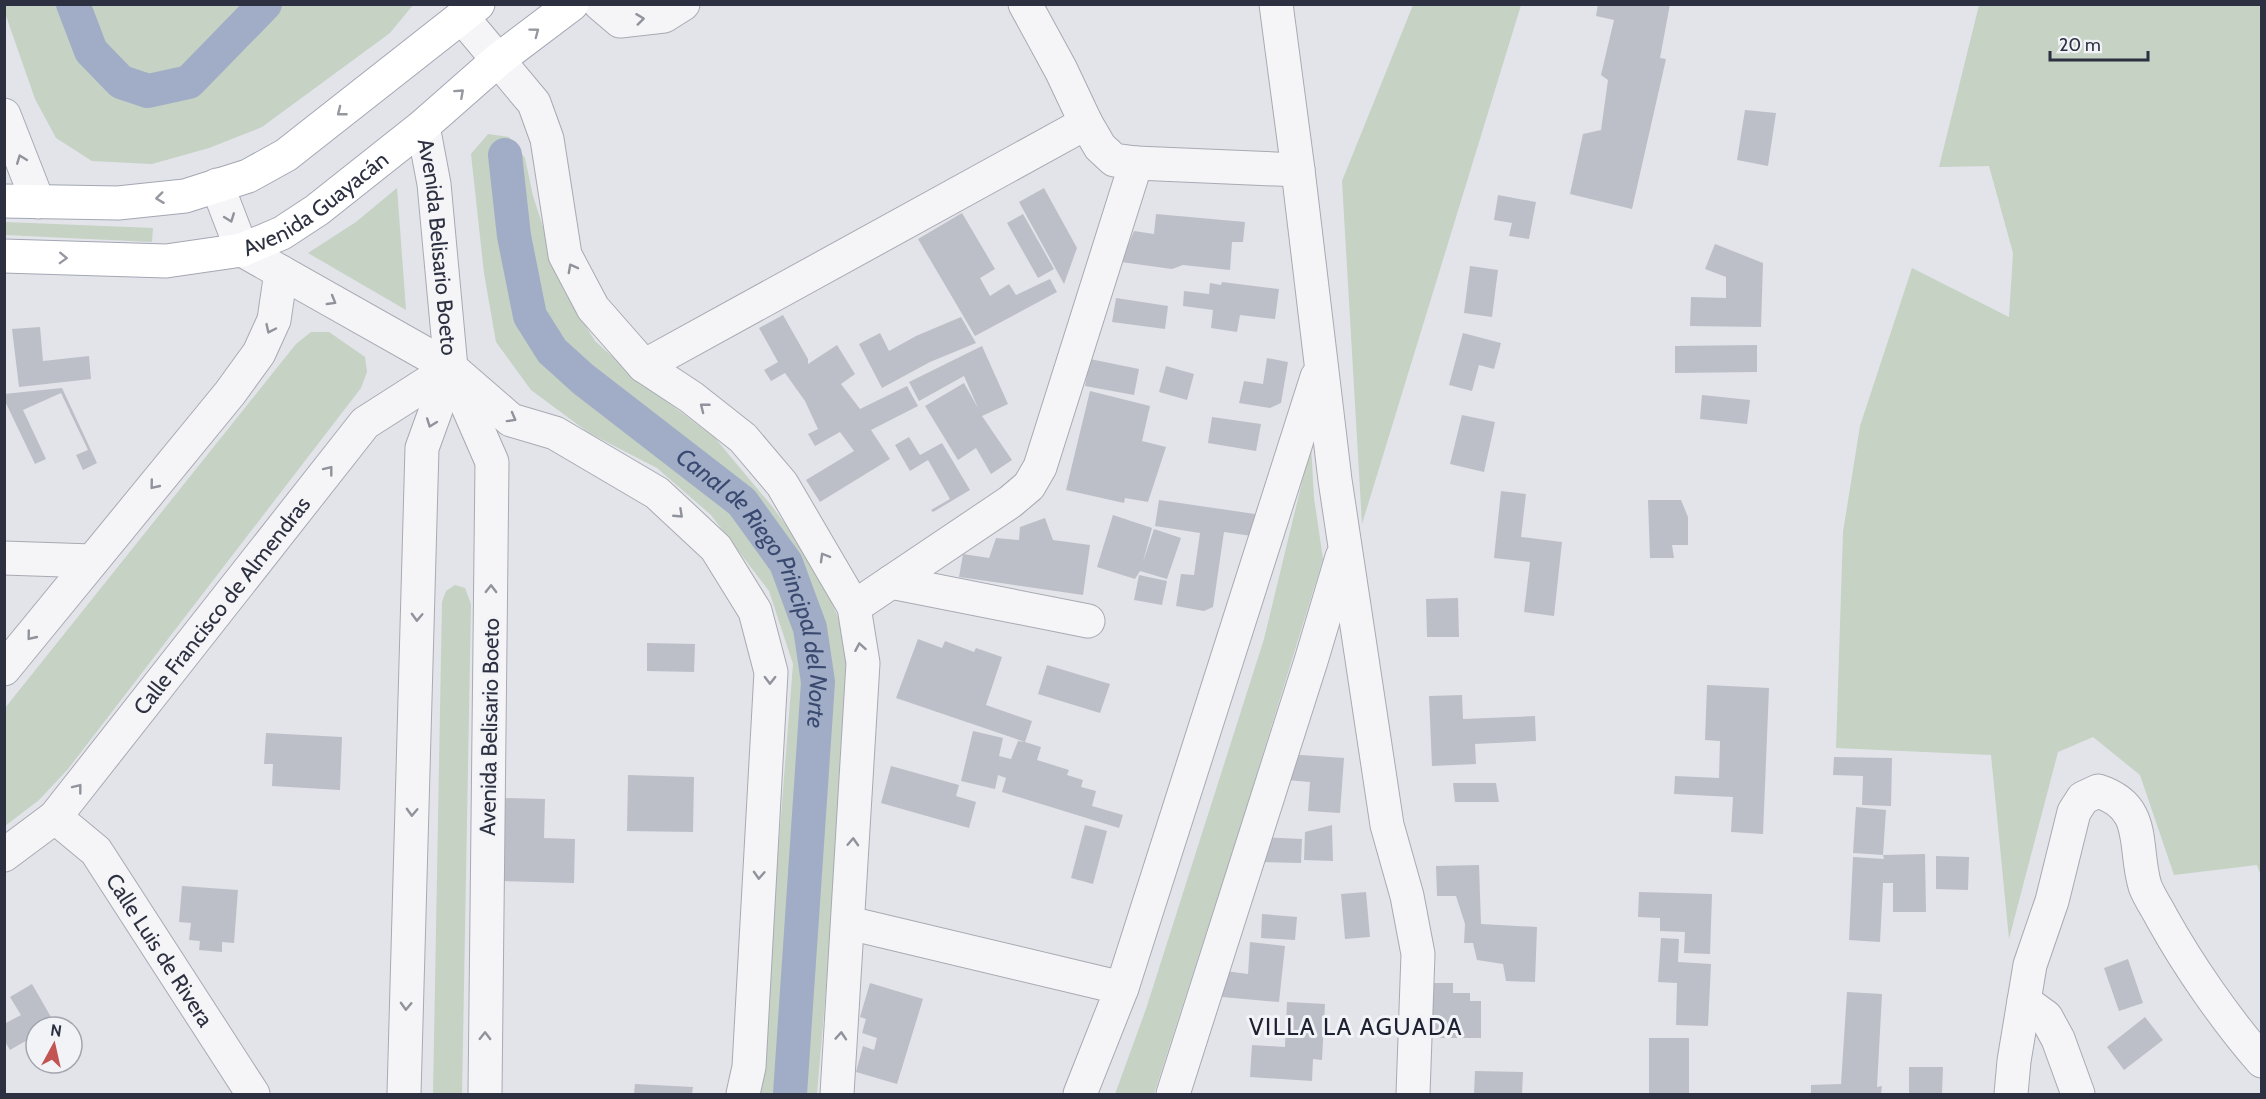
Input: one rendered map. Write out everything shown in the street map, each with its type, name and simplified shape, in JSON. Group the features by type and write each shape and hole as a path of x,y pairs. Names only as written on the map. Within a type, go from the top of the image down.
{"main road":[{"name":"Avenida Guayacán","path":"4,256 166,261 242,250 282,233 317,210 423,126 498,60 572,4"},
{"path":"4,201 118,203 184,196 248,176 286,155 470,11"}],"street":[{"path":"600,4 620,21 664,16 683,4"},
{"path":"1025,4 1061,70 1086,123 1100,147 1114,160 1136,164 1298,170"},
{"path":"1276,4 1345,547 1387,825 1407,896 1418,954 1413,1095"},
{"path":"470,11 498,60 534,104 546,139 565,255 593,308 644,366 691,397 743,438 782,484 854,608 863,663 837,1095"},
{"path":"4,115 38,202"},
{"path":"644,366 1086,123"},
{"name":"Avenida Belisario Boeto","path":"423,126 434,184 451,368 492,462 485,1095"},
{"path":"854,608 1010,502 1029,486 1040,467 1136,164"},
{"path":"217,185 242,250"},
{"name":"Avenida Belisario Boeto","path":"242,250 451,368"},
{"path":"4,669 230,393 259,353 274,320 281,272"},
{"path":"1080,1095 1122,988 1321,363"},
{"path":"451,368 511,420 555,433 657,493 716,548 756,611 771,672 749,1066 743,1095"},
{"name":"Avenida Belisario Boeto","path":"404,1095 422,448 451,368"},
{"name":"Calle Francisco de Almendras","path":"4,855 55,817 365,423 451,368"},
{"path":"1173,1095 1345,547"},
{"path":"4,558 92,561"},
{"path":"891,582 1088,621"},
{"path":"2011,1095 2014,1061 2030,965 2052,901 2074,812 2083,798 2098,791 2114,796 2126,806 2135,827 2145,886 2179,949 2262,1061"},
{"name":"Calle Luis de Rivera","path":"55,817 96,851 253,1095"},
{"path":"849,922 1122,988"},
{"path":"2024,1001 2046,1017 2058,1039 2078,1095"}],"green space":[{"path":"4,5 413,5 390,33 262,127 209,148 152,164 92,161 56,138 35,99"},
{"path":"1413,5 1521,5 1362,524 1342,181"},
{"path":"1979,5 2262,5 2261,876 2257,865 2174,875 2140,775 2093,737 2058,752 2009,939 1991,755 1836,748 1843,532 1860,426 1912,268 2009,317 2013,253 1989,166 1939,167"},
{"path":"488,134 509,137 525,158 533,196 563,289 595,341 637,379 715,438 771,505 815,565 841,624 850,682 849,721 817,1094 759,1094 793,664 769,591 711,515 657,468 589,433 531,390 496,342 484,273 471,154"},
{"path":"397,188 406,310 308,253 356,222"},
{"path":"5,222 153,228 152,242 5,235"},
{"path":"311,332 329,332 365,357 367,372 361,388 68,769 39,800 5,826 5,708 296,344"},
{"path":"1311,445 1314,498 1323,559 1242,822 1154,1094 1115,1094 1146,1009 1264,639"},
{"path":"455,585 465,588 471,604 462,1094 433,1094 442,602 446,591"}],"building":[{"path":"1598,4 1670,4 1660,58 1666,59 1632,209 1570,194 1583,134 1601,130 1608,80 1601,75 1614,20 1596,16"},
{"path":"1745,110 1776,113 1768,166 1737,160"},
{"path":"1044,188 1077,248 1064,284 1019,202"},
{"path":"1498,195 1536,202 1529,239 1509,236 1512,223 1494,220"},
{"path":"962,213 995,269 980,278 990,296 1009,284 1016,295 1050,279 1057,292 975,336 918,239"},
{"path":"1023,214 1054,269 1038,278 1007,223"},
{"path":"1156,214 1245,222 1243,242 1232,242 1230,270 1183,265 1172,269 1121,262 1134,231 1154,234"},
{"path":"1715,244 1763,263 1761,327 1690,326 1691,297 1726,298 1726,277 1705,269"},
{"path":"1470,266 1498,270 1492,317 1464,313"},
{"path":"1222,282 1279,289 1275,319 1240,315 1237,332 1211,328 1213,310 1183,306 1184,291 1209,294 1210,283 1221,285"},
{"path":"1116,298 1168,306 1165,329 1112,322"},
{"path":"783,315 808,359 808,364 837,345 855,374 841,384 860,409 907,386 918,406 871,430 890,459 820,502 806,480 854,451 840,432 815,446 808,434 818,429 805,401 785,373 771,381 764,370 778,362 759,328"},
{"path":"961,317 976,343 930,362 882,388 859,344 880,333 889,351 916,336"},
{"path":"40,327 43,361 89,356 91,379 19,387 12,329"},
{"path":"1463,333 1501,343 1494,369 1479,365 1472,391 1449,385"},
{"path":"1757,345 1757,372 1675,373 1675,346"},
{"path":"982,346 1008,404 982,416 1012,460 991,474 976,448 958,460 925,406 964,383 978,408 964,376 919,401 909,382"},
{"path":"1267,358 1288,362 1281,403 1270,408 1239,403 1244,381 1263,384"},
{"path":"1090,359 1139,369 1134,395 1085,386"},
{"path":"1166,366 1194,374 1187,400 1159,392"},
{"path":"62,388 97,463 83,470 76,455 88,450 61,393 23,410 46,459 35,464 4,399 4,394"},
{"path":"1090,391 1150,406 1142,441 1166,447 1148,502 1125,498 1124,503 1066,490"},
{"path":"1702,395 1750,400 1747,424 1700,419"},
{"path":"1462,415 1495,422 1484,472 1450,464"},
{"path":"1212,417 1261,424 1256,451 1208,443"},
{"path":"909,437 920,455 942,443 970,490 933,512 931,510 950,499 928,460 910,471 895,445"},
{"path":"1501,491 1526,494 1521,537 1562,542 1554,616 1524,612 1530,562 1494,558"},
{"path":"1159,500 1255,514 1252,536 1224,532 1213,607 1204,611 1176,606 1181,574 1194,575 1200,533 1155,526"},
{"path":"1648,500 1681,500 1688,517 1688,545 1672,545 1674,558 1650,558"},
{"path":"1113,515 1152,528 1143,562 1154,529 1181,538 1167,579 1140,571 1135,579 1097,567"},
{"path":"1045,518 1053,540 1090,545 1083,595 959,577 963,554 989,558 996,538 1019,540 1020,527"},
{"path":"1139,575 1167,581 1162,605 1134,600"},
{"path":"1458,598 1459,637 1427,637 1426,599"},
{"path":"918,639 942,648 945,641 974,652 976,648 1002,657 986,705 1032,721 1025,742 896,698"},
{"path":"647,643 695,644 694,672 647,671"},
{"path":"1047,665 1110,684 1100,713 1038,694"},
{"path":"1707,685 1769,688 1763,834 1731,832 1733,797 1674,794 1675,776 1719,778 1720,741 1705,740"},
{"path":"1462,695 1463,719 1535,716 1536,741 1475,744 1476,764 1432,766 1429,696"},
{"path":"973,731 1003,738 999,756 1011,759 1018,741 1041,747 1037,760 1069,770 1067,775 1083,780 1081,787 1096,791 1092,806 1123,815 1119,828 1002,792 1006,778 998,775 995,789 961,781"},
{"path":"266,733 342,737 340,790 272,786 273,764 264,764"},
{"path":"1287,754 1344,758 1340,813 1308,811 1310,782 1286,780"},
{"path":"1834,757 1892,758 1891,806 1862,805 1863,776 1833,775"},
{"path":"891,766 959,785 956,796 976,802 969,828 881,803"},
{"path":"628,775 694,777 693,832 627,831"},
{"path":"1453,783 1496,783 1499,802 1455,802"},
{"path":"503,798 545,799 544,838 575,839 574,883 502,881"},
{"path":"1856,807 1886,810 1883,855 1853,853"},
{"path":"1085,825 1107,831 1093,884 1071,878"},
{"path":"1332,825 1333,861 1304,860 1305,832"},
{"path":"1262,837 1302,839 1301,863 1261,862"},
{"path":"1925,854 1926,912 1893,912 1893,883 1883,883 1880,942 1849,940 1853,857 1884,859 1883,855"},
{"path":"1936,856 1969,857 1968,890 1936,889"},
{"path":"1479,865 1481,924 1537,927 1535,982 1506,981 1503,964 1477,960 1473,943 1464,943 1465,924 1456,896 1437,896 1436,866"},
{"path":"182,886 238,890 234,943 222,942 222,952 199,950 200,941 189,940 191,923 179,922"},
{"path":"1366,892 1370,937 1345,939 1341,894"},
{"path":"1639,892 1712,894 1710,954 1684,953 1685,932 1660,931 1660,918 1638,917"},
{"path":"1262,914 1297,917 1295,940 1261,938"},
{"path":"1661,938 1679,939 1678,962 1711,964 1708,1026 1676,1025 1677,983 1658,982"},
{"path":"1250,942 1285,946 1279,1002 1222,997 1225,971 1248,974"},
{"path":"2128,959 2143,1003 2119,1011 2104,968"},
{"path":"870,983 923,999 897,1084 856,1072 863,1046 874,1050 877,1038 862,1033 866,1019 860,1017"},
{"path":"1430,983 1453,983 1453,993 1470,993 1470,1001 1481,1001 1481,1038 1430,1038"},
{"path":"32,984 50,1015 24,1015 24,1042 10,1050 4,1040 4,1024 21,1015 10,997"},
{"path":"1847,992 1882,994 1877,1087 1882,1086 1881,1094 1811,1094 1811,1085 1841,1084"},
{"path":"1287,1002 1325,1004 1322,1060 1313,1059 1312,1081 1250,1077 1252,1045 1285,1047"},
{"path":"2145,1017 2163,1040 2124,1070 2107,1047"},
{"path":"1649,1038 1689,1038 1689,1094 1649,1094"},
{"path":"1909,1067 1943,1067 1942,1093 1909,1094"},
{"path":"1475,1071 1523,1072 1522,1094 1474,1094"},
{"path":"635,1084 693,1087 692,1094 634,1094"}],"waterway":[{"name":"Canal de Riego Principal del Norte","path":"73,4 91,51 121,82 148,91 189,82 265,4"},
{"name":"Canal de Riego Principal del Norte","path":"505,155 514,236 530,316 552,351 583,379 742,502 786,563 810,628 818,682 790,1094"}],"district":[{"name":"VILLA LA AGUADA","path":"1356,1027"}]}
